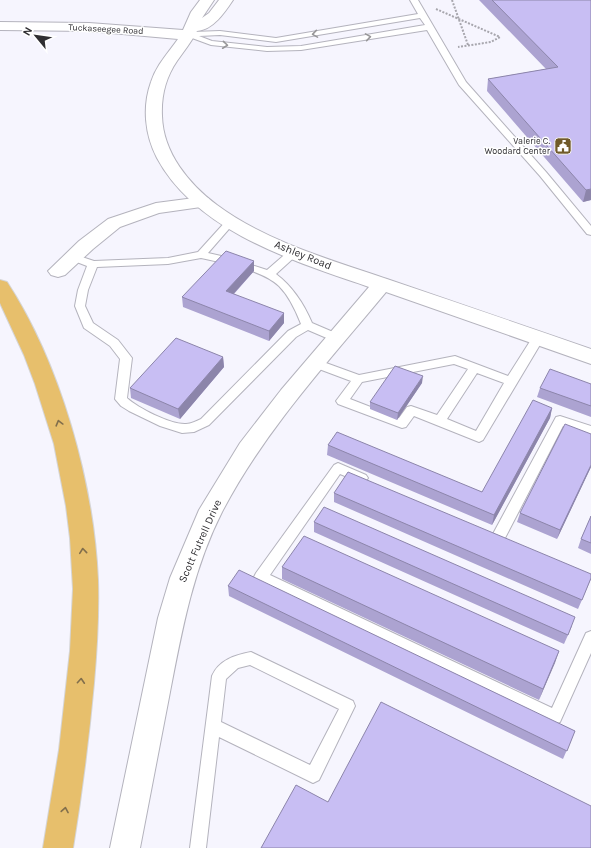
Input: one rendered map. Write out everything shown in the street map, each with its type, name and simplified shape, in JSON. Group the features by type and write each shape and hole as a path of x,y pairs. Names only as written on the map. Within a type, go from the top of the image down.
{"highway":[{"path":"0,286 33,352 54,405 70,465 79,513 85,569 86,600 79,704 67,799 58,848"}],"street":[{"name":"Ashley Road","path":"207,0 196,15 188,34 164,69 156,88 154,124 161,148 172,168 187,188 202,202 230,222 314,261 591,356"},
{"name":"Ashley Road","path":"188,34 214,16 226,0"},
{"name":"Tuckaseegee Road","path":"0,26 89,27 188,34"},
{"path":"58,271 114,223 156,208 202,202"},
{"name":"Scott Futrell Drive","path":"126,848 170,618 182,578 211,510 248,449 315,363 382,284"}],"lane":[{"path":"414,0 444,49 462,83 543,174 591,232"},
{"path":"188,34 220,33 276,40 423,15"},
{"path":"188,34 211,43 266,49 301,48 430,27"},
{"path":"340,30 346,40"},
{"path":"201,255 230,222"},
{"path":"269,274 294,252"},
{"path":"73,257 93,264 168,261 201,255 226,260 269,274 283,284 300,310 307,324 336,338"},
{"path":"93,264 83,290 80,306 88,325 114,343 126,358 121,399 126,405 165,423 187,430 205,422 292,334 307,324"},
{"path":"358,379 342,401 402,424 412,410 479,437 538,338"},
{"path":"315,363 358,379 455,360 512,381"},
{"path":"440,422 475,367"},
{"path":"499,536 560,420 591,431"},
{"path":"375,483 338,468 261,577 555,717 591,637"},
{"path":"485,530 513,542"},
{"path":"198,848 219,676 234,662 251,658 348,706 313,775 213,726"}],"path":[{"path":"452,0 468,45"},
{"path":"435,9 500,37 491,42 444,49"}],"building":[{"name":"Valerie C. Woodard Center","path":"492,0 591,0 591,189 586,190 488,79 558,67"},
{"path":"226,251 254,261 226,291 284,313 269,331 182,297"},
{"path":"176,338 223,357 178,409 130,388"},
{"path":"395,366 423,376 398,413 370,402"},
{"path":"550,369 591,384 591,406 540,388"},
{"path":"533,400 552,408 494,515 328,445 337,432 482,492"},
{"path":"565,424 591,434 591,465 560,530 520,513"},
{"path":"348,472 591,574 591,578 582,600 334,493"},
{"path":"324,507 575,617 568,635 314,522"},
{"path":"591,516 591,543 581,539"},
{"path":"304,536 559,651 543,689 282,567"},
{"path":"239,570 575,731 567,751 228,586"},
{"path":"381,702 591,806 591,848 261,848 296,785 328,802"}],"place":[{"name":"Valerie C. Woodard Center","path":"563,146"}]}
